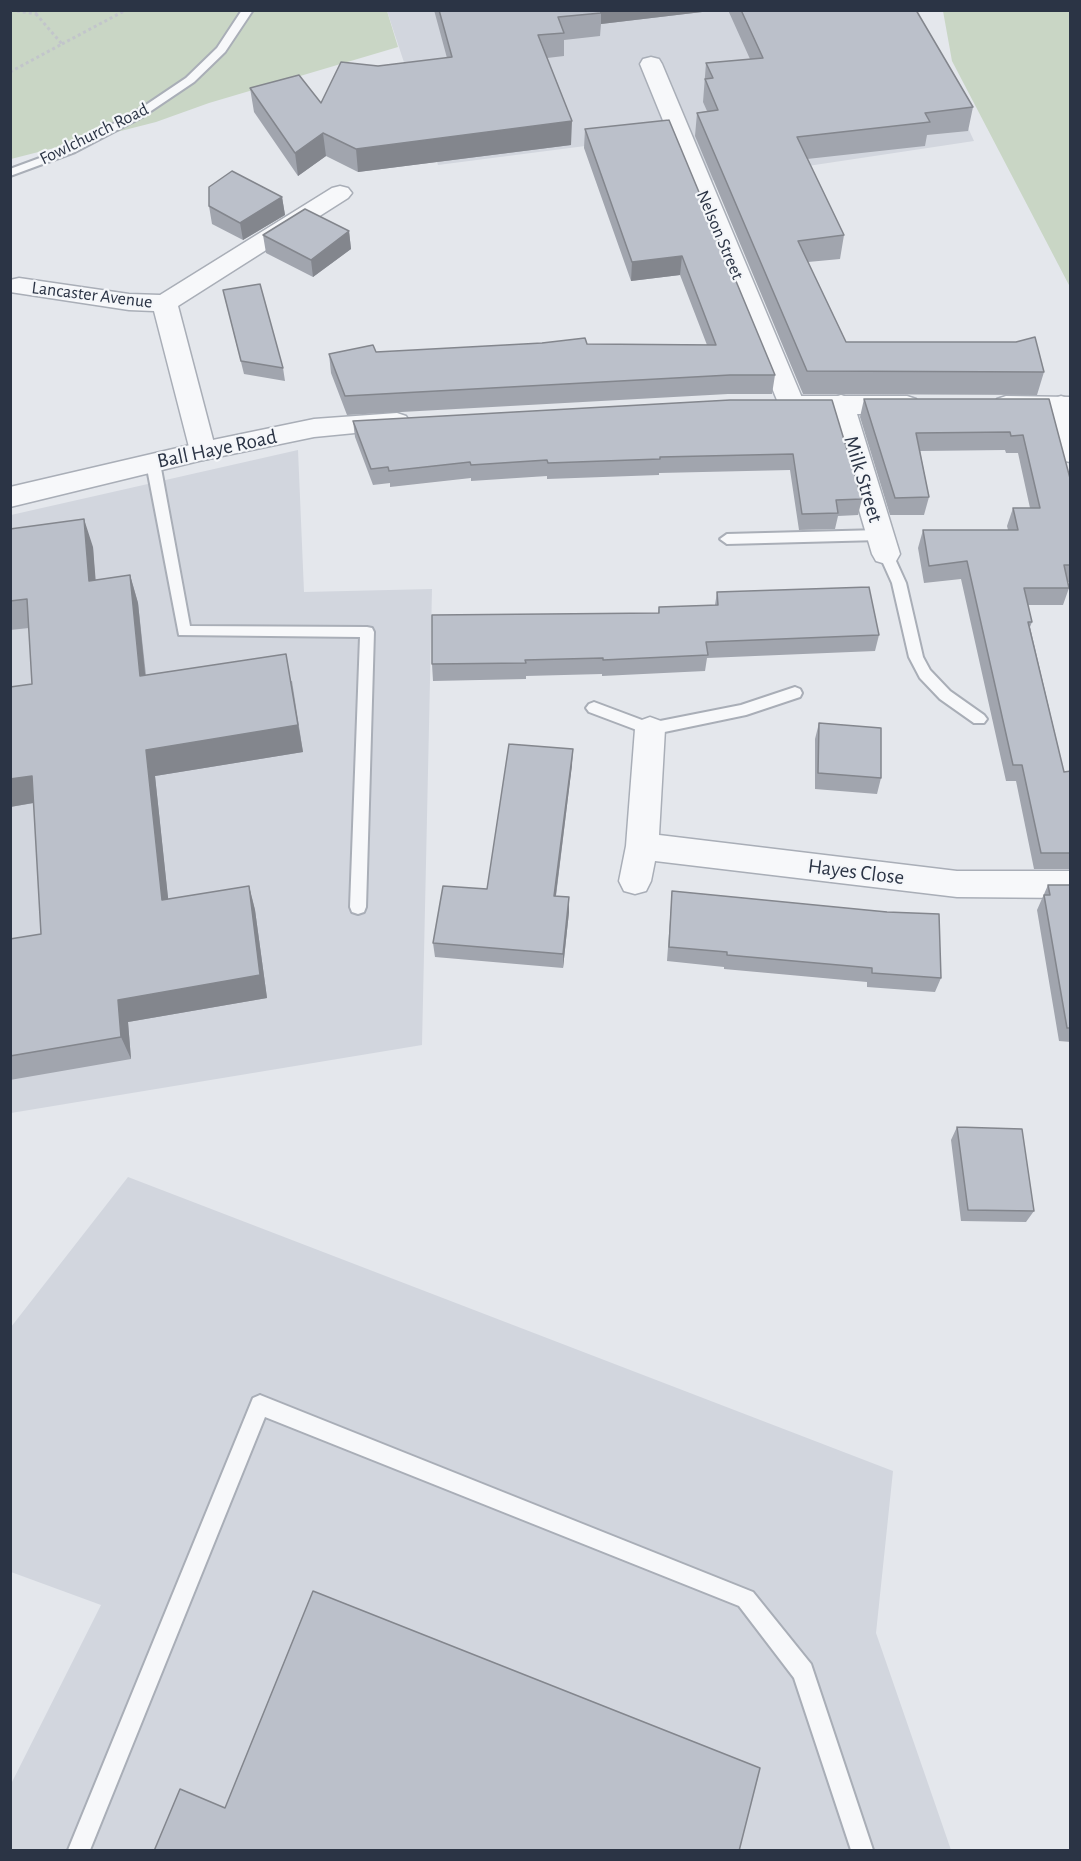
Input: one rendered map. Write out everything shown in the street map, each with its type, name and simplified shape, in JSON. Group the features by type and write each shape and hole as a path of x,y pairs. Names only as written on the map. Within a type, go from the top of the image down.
{"street":[{"name":"Nelson Street","path":"651,64 781,405 841,404"},
{"name":"Lancaster Avenue","path":"20,286 129,302 165,303 340,193"},
{"name":"Lancaster Avenue","path":"165,303 203,451"},
{"path":"841,404 933,405"},
{"name":"Milk Street","path":"841,404 883,544"},
{"path":"980,405 1066,406 1071,453"},
{"name":"Ball Haye Road","path":"10,497 203,451 314,429 427,420"},
{"path":"635,881 642,846 650,729"},
{"name":"Hayes Close","path":"642,846 957,884 1071,885"}],"lane":[{"name":"Fowlchurch Road","path":"10,173 71,150 138,115 190,80 221,50 248,10"},
{"path":"153,463 184,631 367,632 358,907"},
{"path":"727,538 883,544 899,583 916,657 925,674 945,695 979,719"},
{"path":"594,708 650,729 741,711 795,693"},
{"path":"79,1851 260,1405 746,1599 803,1672 862,1851"}],"path":[{"path":"11,10 36,14 62,44"},
{"path":"36,14 41,10"},
{"path":"10,72 126,10"}],"shaded area":[{"path":"387,11 909,11 951,90 974,141 675,186 655,137 438,165"},
{"path":"298,450 304,592 432,589 422,1045 11,1113 11,515"},
{"path":"128,1177 893,1471 876,1633 951,1850 11,1850 10,1786 101,1605 11,1572 11,1327"}],"green space":[{"path":"11,11 387,11 398,47 209,103 156,122 11,159"},
{"path":"943,11 1070,11 1070,287 952,61"}],"building":[{"path":"439,10 600,10 601,13 558,17 564,33 538,35 572,121 356,149 323,133 295,153 250,88 299,75 321,103 341,62 378,66 452,57"},
{"path":"741,10 916,10 973,107 925,113 930,122 797,137 844,235 798,241 846,342 1016,342 1035,337 1044,372 807,371 697,113 718,110 705,79 713,78 706,63 763,58"},
{"path":"669,120 775,375 730,375 345,396 329,354 373,345 376,352 542,343 585,338 587,344 716,345 682,256 632,262 585,129"},
{"path":"232,171 282,197 240,223 209,206 209,187"},
{"path":"305,209 349,231 311,260 263,235"},
{"path":"260,284 283,368 241,361 223,290"},
{"path":"864,399 1049,399 1071,482 1071,565 1064,565 1069,588 1024,588 1032,622 1028,622 1064,772 1071,771 1071,853 1041,853 1022,765 1013,765 967,561 929,566 923,530 1018,530 1013,508 1040,508 1023,435 1011,436 1010,432 916,433 929,497 895,498"},
{"path":"730,400 832,400 862,499 836,500 838,513 802,514 793,454 660,457 660,459 548,463 547,460 471,465 470,462 389,471 388,467 371,469 353,421"},
{"path":"84,519 89,581 130,575 140,676 286,654 298,725 146,750 162,900 249,886 260,975 118,1000 121,1037 10,1056 10,939 41,934 32,776 10,779 10,687 32,684 27,599 10,601 10,529"},
{"path":"869,587 879,635 706,642 708,655 603,660 603,658 525,660 526,663 432,664 432,615 659,613 659,607 718,605 717,592"},
{"path":"819,723 881,728 881,778 818,773"},
{"path":"509,744 573,749 554,896 569,897 563,954 433,943 443,886 487,889"},
{"path":"1048,885 1071,885 1071,1028 1067,1028 1044,895 1050,895"},
{"path":"672,891 887,912 939,914 941,978 872,973 872,968 727,955 727,952 669,947"},
{"path":"957,1127 1022,1129 1034,1211 968,1210"},
{"path":"313,1591 760,1768 739,1851 154,1851 180,1789 225,1808"}]}
